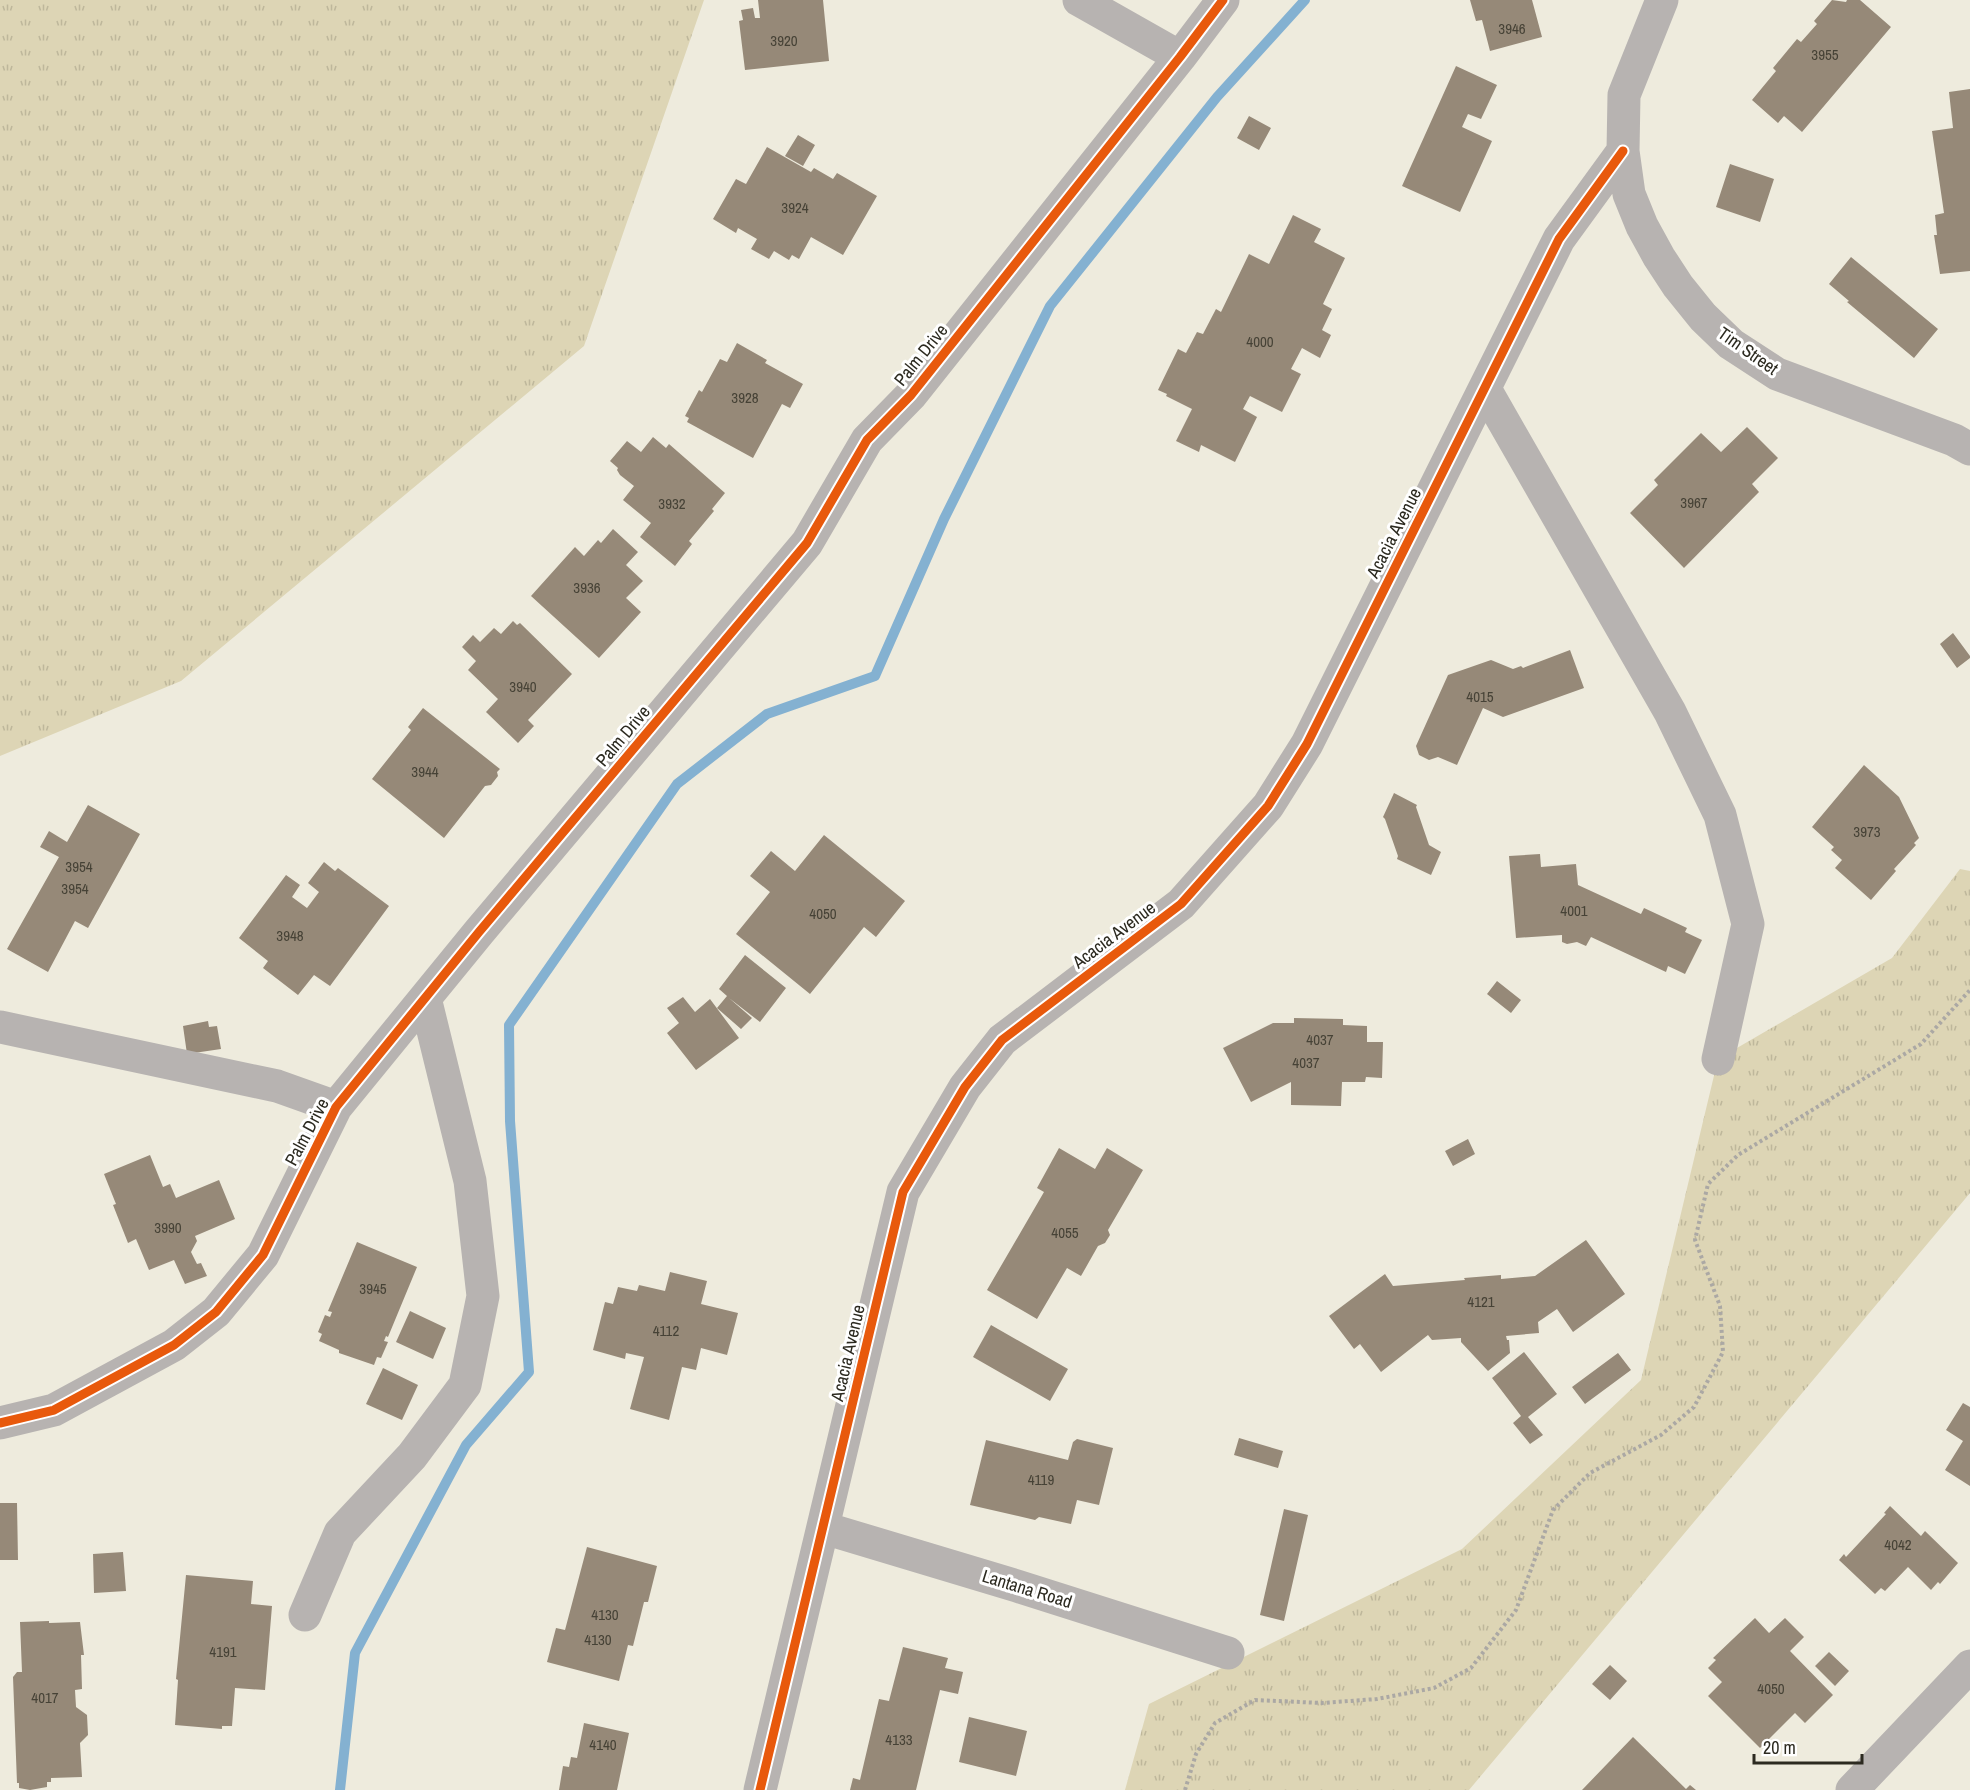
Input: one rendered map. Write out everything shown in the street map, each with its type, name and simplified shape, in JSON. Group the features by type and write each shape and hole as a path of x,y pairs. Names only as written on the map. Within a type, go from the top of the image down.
{"street":[{"path":"1079,0 1180,57"},
{"name":"Palm Drive","path":"0,1423 54,1410 174,1345 216,1312 263,1255 336,1107 807,543 867,440 911,395 1223,0"},
{"path":"1623,151 1624,94 1662,0"},
{"name":"Acacia Avenue","path":"760,1790 903,1192 965,1088 1002,1040 1181,904 1268,806 1307,744 1559,240 1623,151"},
{"name":"Tim Street","path":"1623,151 1629,194 1642,226 1659,257 1678,286 1703,317 1731,344 1777,374 1954,440 1970,449"},
{"path":"1485,389 1670,712 1720,815 1748,924 1718,1059"},
{"path":"305,1615 340,1533 412,1456 465,1385 481,1307 483,1296 470,1181 425,999"},
{"path":"0,1027 277,1086 336,1107"},
{"name":"Lantana Road","path":"824,1528 1228,1653"},
{"path":"1852,1790 1970,1666"}],"path":[{"path":"1185,1790 1196,1754 1215,1723 1255,1700 1322,1703 1377,1699 1434,1688 1471,1668 1516,1610 1553,1510 1590,1473 1661,1435 1694,1407 1723,1352 1720,1306 1695,1240 1707,1184 1738,1155 1921,1044 1970,990"}],"green space":[{"path":"0,0 704,0 584,346 181,681 0,756"},
{"path":"1960,869 1970,871 1970,1193 1469,1790 1125,1790 1149,1704 1462,1549 1641,1380 1718,1059 1892,958"}],"building":[{"path":"758,0 823,0 829,61 745,70 739,21 743,20 741,10 753,8 755,18 760,18"},
{"path":"1470,0 1532,0 1542,37 1490,51 1482,20 1476,21"},
{"path":"1832,0 1846,2 1847,0 1860,0 1891,27 1802,132 1784,116 1778,123 1752,100 1776,71 1773,68 1797,39 1801,42 1817,24 1814,21"},
{"path":"1456,66 1497,85 1481,119 1468,114 1462,127 1492,141 1460,212 1402,186"},
{"path":"1970,89 1970,271 1940,274 1934,235 1937,235 1935,215 1944,213 1932,131 1953,128 1949,92"},
{"path":"1249,116 1271,128 1259,150 1237,138"},
{"path":"798,135 815,145 803,166 785,156"},
{"path":"767,147 811,172 814,168 833,179 837,173 877,196 843,255 811,237 799,259 792,255 789,260 774,251 769,259 751,249 757,239 738,228 736,233 713,219 736,179 746,184"},
{"path":"1730,164 1774,179 1760,222 1716,207"},
{"path":"1293,215 1321,229 1314,242 1345,258 1323,304 1332,309 1322,330 1331,335 1320,358 1302,348 1291,369 1301,374 1282,412 1250,396 1243,409 1257,417 1235,462 1201,445 1199,452 1176,441 1192,409 1158,390 1178,349 1186,353 1197,332 1203,334 1216,309 1221,312 1249,254 1269,264"},
{"path":"1851,257 1938,329 1914,358 1829,284"},
{"path":"737,343 767,360 765,363 803,384 790,408 782,404 753,458 687,422 689,418 685,416 699,390 702,392 720,359 727,362"},
{"path":"1747,427 1778,458 1752,484 1759,492 1684,568 1630,513 1658,485 1654,480 1701,433 1721,452"},
{"path":"653,437 666,448 669,444 725,493 712,509 714,511 689,541 692,544 675,566 640,537 651,523 623,500 634,486 620,475 618,468 610,461 627,441 641,452"},
{"path":"613,529 638,552 626,565 643,581 626,598 641,612 599,658 531,596 575,547 584,556 598,540 601,543"},
{"path":"513,621 517,625 520,623 572,674 528,720 534,726 518,743 486,712 498,699 468,670 476,661 462,647 473,635 480,642 494,628 501,634"},
{"path":"1953,633 1970,656 1957,668 1940,644"},
{"path":"1570,650 1584,688 1503,717 1483,708 1457,765 1438,757 1429,760 1419,755 1416,746 1448,675 1491,660 1513,669 1521,666 1523,668"},
{"path":"423,708 500,769 491,785 485,786 444,838 372,779 411,730 408,727"},
{"path":"1864,765 1899,797 1919,838 1914,843 1916,845 1894,869 1896,871 1871,900 1835,868 1842,860 1831,850 1834,847 1812,827"},
{"path":"1394,793 1417,805 1429,845 1441,852 1431,875 1397,859 1398,856 1383,817"},
{"path":"88,805 140,834 88,928 75,921 48,972 7,949 59,857 40,847 49,831 67,842"},
{"path":"824,835 905,901 876,937 864,927 810,994 736,934 770,892 750,876 771,851 795,871"},
{"path":"1540,854 1541,867 1576,864 1578,885 1641,914 1644,908 1687,928 1685,932 1702,940 1685,974 1668,966 1666,972 1591,937 1586,946 1577,942 1567,944 1562,942 1562,935 1516,938 1509,856"},
{"path":"324,862 335,871 338,868 389,906 330,986 314,975 298,995 263,968 268,961 239,938 286,875 300,885 292,897 307,908 319,892 308,883"},
{"path":"745,955 786,988 760,1022 729,998 752,1018 741,1029 717,1008 727,996 719,989"},
{"path":"1497,981 1521,1000 1511,1013 1487,994"},
{"path":"683,997 695,1012 710,999 739,1038 696,1070 667,1033 679,1023 667,1008"},
{"path":"1294,1018 1343,1019 1343,1025 1367,1026 1367,1042 1383,1042 1382,1078 1366,1077 1365,1082 1342,1082 1341,1106 1291,1105 1291,1082 1251,1102 1223,1048 1273,1023 1294,1023"},
{"path":"208,1021 209,1027 217,1026 221,1049 187,1054 183,1026"},
{"path":"1468,1139 1475,1154 1453,1166 1445,1151"},
{"path":"1059,1148 1095,1169 1107,1148 1143,1170 1108,1230 1110,1235 1105,1243 1098,1246 1081,1276 1067,1268 1037,1319 987,1290 1044,1192 1037,1188"},
{"path":"150,1155 163,1187 170,1184 176,1198 219,1180 235,1219 195,1236 197,1241 191,1252 197,1264 201,1263 207,1276 185,1284 174,1260 149,1270 136,1239 128,1243 104,1174"},
{"path":"1586,1240 1625,1294 1573,1332 1557,1309 1538,1322 1539,1333 1506,1336 1509,1340 1510,1353 1488,1371 1461,1342 1461,1338 1432,1340 1428,1335 1381,1372 1360,1344 1354,1349 1329,1316 1385,1274 1393,1286 1501,1275 1501,1279 1535,1276"},
{"path":"357,1242 417,1267 388,1337 386,1336 384,1341 388,1342 381,1358 377,1357 374,1365 339,1353 339,1350 319,1341 322,1334 318,1332 325,1315 330,1317 332,1312 328,1311"},
{"path":"670,1272 707,1281 701,1304 738,1313 727,1355 701,1348 696,1370 682,1367 669,1420 630,1409 644,1357 626,1353 625,1359 593,1350 605,1302 613,1304 618,1287 637,1291 639,1285 665,1291"},
{"path":"410,1311 446,1328 433,1359 396,1342"},
{"path":"991,1325 1068,1369 1050,1401 973,1357"},
{"path":"1524,1352 1557,1394 1528,1417 1543,1435 1530,1444 1513,1423 1521,1416 1492,1378"},
{"path":"1618,1353 1631,1370 1585,1404 1572,1387"},
{"path":"383,1368 418,1385 402,1420 366,1404"},
{"path":"1963,1403 1970,1407 1970,1486 1945,1470 1963,1441 1946,1430"},
{"path":"1239,1438 1283,1451 1278,1468 1234,1455"},
{"path":"1077,1439 1113,1448 1099,1505 1077,1500 1071,1524 1039,1517 1035,1520 970,1505 986,1440 1068,1460 1073,1442"},
{"path":"0,1503 17,1503 18,1560 0,1560"},
{"path":"1890,1506 1921,1536 1925,1531 1958,1563 1940,1584 1938,1582 1931,1590 1908,1567 1885,1591 1881,1588 1875,1594 1839,1560 1844,1554 1846,1557 1886,1514 1884,1513"},
{"path":"1284,1509 1308,1515 1284,1621 1260,1615"},
{"path":"587,1547 657,1566 648,1602 644,1602 633,1646 628,1645 619,1681 547,1662 556,1628 565,1630"},
{"path":"123,1552 126,1591 94,1593 93,1554"},
{"path":"186,1575 253,1581 251,1604 272,1606 265,1690 235,1688 232,1726 222,1726 222,1729 175,1725 178,1680 176,1679"},
{"path":"1755,1618 1769,1633 1785,1618 1804,1637 1790,1651 1833,1695 1805,1723 1795,1713 1760,1748 1708,1696 1722,1682 1708,1668 1716,1660 1713,1658"},
{"path":"49,1621 49,1623 80,1622 84,1655 81,1655 82,1689 75,1690 76,1707 87,1715 88,1735 80,1743 82,1777 51,1778 51,1782 47,1782 47,1787 30,1790 19,1788 19,1783 17,1783 13,1677 17,1672 22,1672 20,1622"},
{"path":"903,1647 948,1658 945,1668 963,1672 958,1694 940,1690 916,1790 850,1790 853,1778 860,1780 879,1699 889,1701"},
{"path":"1829,1652 1849,1671 1835,1686 1815,1666"},
{"path":"1610,1665 1627,1681 1610,1700 1592,1684"},
{"path":"969,1717 1027,1731 1016,1776 959,1762"},
{"path":"584,1723 629,1733 617,1790 559,1790 563,1766 569,1767 571,1757 577,1758"},
{"path":"1633,1737 1686,1789 1690,1785 1696,1790 1582,1790"}],"waterway":[{"path":"340,1790 355,1653 466,1445 529,1372 510,1121 509,1025 677,784 767,714 875,676 944,519 1050,306 1217,97 1305,0"}],"cycle path":[{"path":"0,1423 54,1410 174,1345 216,1312 263,1255 336,1107 479,932 807,543 867,440 911,395 1223,0"},
{"path":"760,1790 903,1192 965,1087 1002,1040 1181,904 1268,806 1307,744 1559,239 1623,151"}]}
